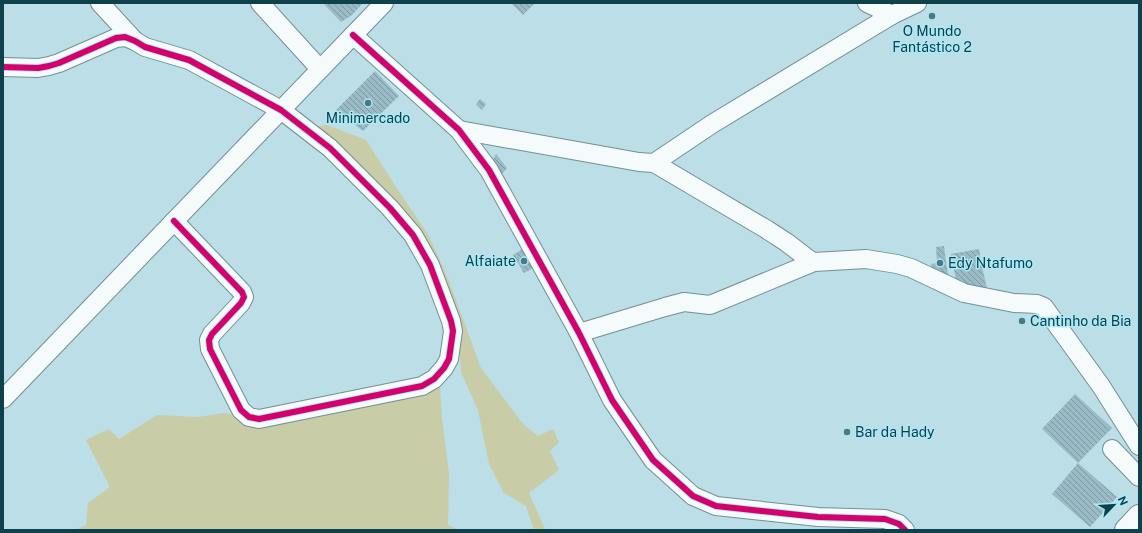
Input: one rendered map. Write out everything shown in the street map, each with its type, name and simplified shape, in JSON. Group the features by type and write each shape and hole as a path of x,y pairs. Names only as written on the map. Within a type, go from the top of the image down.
{"main road":[{"path":"1126,530 1139,516"}],"street":[{"path":"100,3 135,41"},
{"path":"260,3 320,69"},
{"path":"3,399 384,3"},
{"path":"867,3 892,15"},
{"path":"654,163 712,124 892,15 918,3"},
{"path":"353,35 459,130 489,170 579,334 612,400 653,460 693,496 716,506 818,517 885,519 899,524 906,530"},
{"path":"3,67 38,68 49,66 116,38 125,37 145,47 189,60 281,110 330,148 390,208 413,235 430,265 451,321 453,331 449,359 444,368 434,379 422,386 259,418 249,417 241,410 210,349 209,340 212,334 241,304 244,297 242,292 174,221"},
{"path":"459,130 639,162 654,163 766,229 814,262"},
{"path":"579,334 684,302 710,305 814,262 866,259 897,264 911,268 964,293 1014,303 1037,304 1044,306 1101,386 1139,446"},
{"path":"1112,448 1139,477"}],"green space":[{"path":"327,125 366,140 429,236 449,281 481,368 523,424 538,436 553,429 559,442 550,451 559,470 529,493 545,529 548,530 534,530 526,506 504,493 489,464 478,410 461,372 459,336 413,235 303,128"},
{"path":"422,386 440,386 442,418 449,473 448,525 459,530 74,530 86,525 88,503 110,487 86,440 109,429 119,439 157,415 198,417 224,413 249,417"}],"building":[{"path":"323,3 363,3 352,15 341,22"},
{"path":"511,3 535,3 523,15"},
{"name":"Minimercado","path":"375,71 399,96 363,131 336,110"},
{"path":"480,99 486,104 482,110 476,104"},
{"path":"496,154 507,168 500,176 492,162"},
{"name":"Edy Ntafumo","path":"944,246 950,281 935,274 931,264 937,263 936,247"},
{"name":"Alfaiate","path":"524,248 535,267 524,273 513,255"},
{"path":"979,249 988,293 956,280 951,254"},
{"path":"1075,394 1112,428 1078,463 1042,429"},
{"path":"1078,463 1117,497 1090,527 1052,494"}],"cycle path":[{"path":"353,35 459,130 489,170 579,333 612,400 653,460 693,496 716,506 818,517 885,519 899,524 905,530"},
{"path":"3,67 38,68 49,66 116,38 125,37 145,47 189,60 281,110 330,148 390,208 413,235 430,265 451,321 453,331 449,359 444,368 434,379 422,386 259,419 249,417 241,410 210,349 209,340 212,334 241,303 244,297 242,292 174,221"}],"place":[{"name":"O Mundo Fantástico 2","path":"932,16"},
{"name":"Minimercado","path":"368,103"},
{"name":"Alfaiate","path":"524,261"},
{"name":"Edy Ntafumo","path":"940,263"},
{"name":"Cantinho da Bia","path":"1022,321"},
{"name":"Bar da Hady","path":"847,432"}]}
